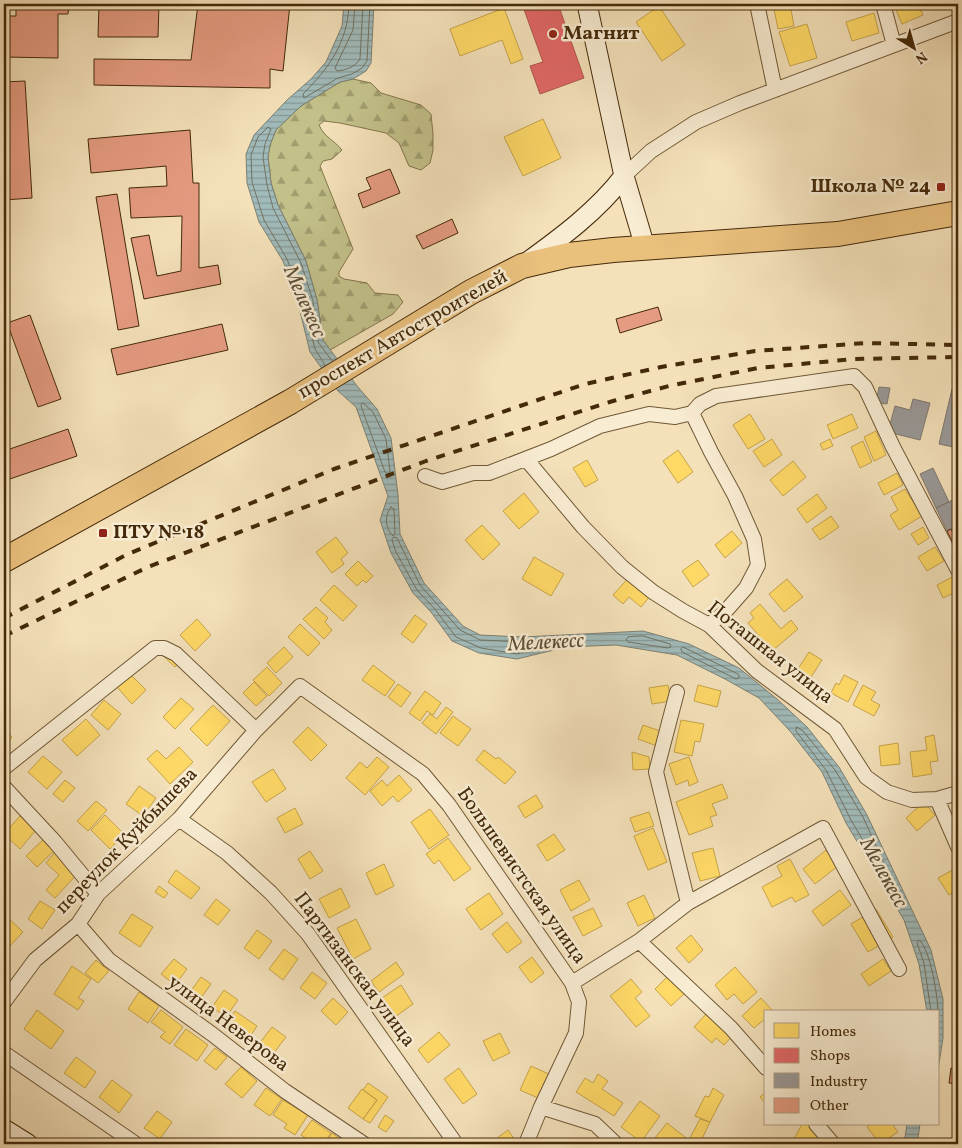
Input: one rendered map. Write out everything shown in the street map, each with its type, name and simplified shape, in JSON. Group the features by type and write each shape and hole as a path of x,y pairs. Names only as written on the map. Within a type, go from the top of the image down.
{"highway":[{"name":"проспект Автостроителей","path":"4,560 290,402 471,292 522,266 569,255 645,247 838,234 958,213"}],"street":[{"path":"587,4 624,176 645,247"},
{"path":"757,4 774,90"},
{"path":"883,4 894,45"},
{"path":"522,266 572,230 651,151 696,122 774,90 958,21"},
{"path":"425,476 442,482 472,473 488,473 526,459 600,426 649,414 675,417 692,413 700,404 716,396 854,376 865,387 893,448 958,570"},
{"path":"692,413 710,452 735,496 754,539 758,565 746,588 724,613 709,625"},
{"name":"Поташная улица","path":"526,459 583,527 622,568 653,592 709,625 757,671 836,729 866,777 887,792 912,800 937,799 958,794"},
{"path":"4,768 155,648 164,648 176,654 256,730"},
{"name":"переулок Куйбышева","path":"4,1002 35,960 78,924 98,894 179,819 256,730 300,686"},
{"name":"Большевистская улица","path":"300,686 423,774 449,806 572,984 579,1002 576,1033 541,1107 526,1144"},
{"path":"677,692 656,772 688,904"},
{"path":"4,786 55,842 98,894"},
{"path":"937,799 958,846"},
{"name":"Партизанская улица","path":"179,819 227,853 271,893 308,934 456,1144"},
{"path":"572,984 639,940 688,904 823,828 900,969"},
{"name":"улица Неверова","path":"78,924 109,960 212,1034 285,1091 364,1144"},
{"path":"639,940 731,1028 764,1066"},
{"path":"4,1053 136,1144"},
{"path":"541,1107 595,1124 616,1144"},
{"path":"818,1126 833,1144"},
{"path":"4,1129 28,1144"}],"green space":[{"path":"353,79 371,83 381,93 421,105 431,114 433,150 430,163 421,170 409,166 399,143 386,133 324,121 319,125 324,133 342,150 332,159 323,161 320,166 353,249 339,272 339,276 344,279 367,283 375,293 398,295 403,302 393,314 330,350 323,340 317,300 306,261 278,205 271,183 268,157 276,130 301,106 340,82"}],"water":[{"name":"Мелекесс","path":"344,4 374,4 371,63 366,71 353,79 340,82 301,106 276,130 268,157 271,183 278,205 306,261 317,300 323,340 357,386 377,409 391,438 398,495 400,534 424,583 463,626 480,635 523,637 643,631 689,644 739,668 777,699 807,727 839,767 867,815 931,950 943,999 943,1038 940,1057 940,1010 927,1010 919,964 904,920 846,823 822,772 790,731 759,698 677,655 616,645 566,647 517,659 479,653 452,641 431,612 413,593 391,553 380,520 388,496 356,407 338,391 310,352 297,299 283,261 259,222 247,183 246,154 254,135 326,62 342,26"},
{"path":"907,1126 920,1126 917,1144 904,1144"}],"building: Homes":[{"path":"773,4 790,4 794,26 778,29"},
{"path":"834,4 850,4 836,8"},
{"path":"918,4 923,15 902,24 894,5"},
{"path":"659,6 685,45 662,61 636,22"},
{"path":"504,8 523,59 511,64 502,40 460,56 450,29"},
{"path":"874,13 879,33 852,41 846,22"},
{"path":"807,24 817,58 790,66 779,32"},
{"path":"543,119 561,158 523,176 504,137"},
{"path":"750,414 765,439 748,449 733,425"},
{"path":"852,414 858,428 833,439 827,425"},
{"path":"876,431 886,455 874,461 864,437"},
{"path":"772,439 782,455 764,467 753,451"},
{"path":"830,439 833,446 823,450 820,444"},
{"path":"863,441 872,462 860,468 851,447"},
{"path":"678,450 693,472 678,483 663,461"},
{"path":"587,460 598,480 585,487 573,468"},
{"path":"793,461 806,477 783,496 770,480"},
{"path":"897,473 903,485 884,495 878,483"},
{"path":"905,489 922,516 899,530 890,515 898,510 891,497"},
{"path":"524,493 539,512 519,529 503,511"},
{"path":"817,494 827,508 807,523 797,509"},
{"path":"831,516 839,527 820,540 812,529"},
{"path":"482,525 500,544 483,560 465,540"},
{"path":"923,527 929,538 918,545 911,534"},
{"path":"732,531 742,543 725,558 715,545"},
{"path":"336,537 348,553 341,559 344,564 332,573 316,552"},
{"path":"935,547 944,561 927,571 918,557"},
{"path":"534,557 564,574 551,596 522,579"},
{"path":"698,560 709,575 693,587 682,571"},
{"path":"358,561 373,576 366,583 363,580 357,586 345,574"},
{"path":"958,574 958,591 943,598 937,585"},
{"path":"631,575 652,594 641,607 629,597 623,604 613,595"},
{"path":"787,579 803,597 784,612 769,594"},
{"path":"334,585 357,606 343,621 320,600"},
{"path":"760,604 781,629 791,620 798,629 772,651 748,623 754,618 750,613"},
{"path":"316,607 328,618 325,622 332,630 324,639 303,619"},
{"path":"415,615 427,624 413,643 401,634"},
{"path":"197,619 211,635 195,651 180,635"},
{"path":"958,620 958,633 952,624"},
{"path":"300,624 320,643 308,656 288,637"},
{"path":"284,647 293,657 276,673 267,663"},
{"path":"809,652 822,660 809,680 796,672"},
{"path":"160,653 184,658 175,667"},
{"path":"373,665 395,682 385,696 362,680"},
{"path":"267,667 282,683 269,696 253,680"},
{"path":"130,674 146,690 132,704 117,687"},
{"path":"844,675 858,682 848,702 831,693 836,683 839,685"},
{"path":"254,682 267,696 256,706 243,693"},
{"path":"398,684 411,693 401,707 388,697"},
{"path":"668,685 671,701 652,704 649,688"},
{"path":"698,685 721,691 717,707 694,701"},
{"path":"863,685 876,692 871,700 880,705 874,716 853,705"},
{"path":"425,691 441,703 433,715 427,711 420,721 409,713"},
{"path":"181,698 194,709 175,729 163,717"},
{"path":"104,700 121,714 108,730 91,715"},
{"path":"213,705 230,721 207,746 190,729"},
{"path":"446,707 453,712 436,734 422,723 430,714 437,719"},
{"path":"453,716 471,729 458,746 440,733"},
{"path":"86,719 100,735 77,756 62,740"},
{"path":"681,720 704,724 700,742 695,741 692,756 674,752"},
{"path":"643,725 663,732 657,746 638,739"},
{"path":"308,727 327,745 311,761 293,742"},
{"path":"4,729 12,737 4,747"},
{"path":"934,735 938,761 930,762 932,774 913,777 910,752 927,750 925,737"},
{"path":"898,743 900,764 881,766 879,746"},
{"path":"179,747 193,762 170,784 147,759 157,750 166,759"},
{"path":"484,750 496,759 498,757 516,772 505,784 476,760"},
{"path":"632,752 649,757 650,769 633,770"},
{"path":"43,756 62,772 47,789 28,772"},
{"path":"377,757 389,767 365,795 346,778 360,762 367,768"},
{"path":"689,757 698,782 689,786 688,780 676,785 669,764"},
{"path":"273,769 286,789 266,802 252,782"},
{"path":"399,775 412,790 398,802 393,796 382,806 370,791 382,780 387,786"},
{"path":"65,780 75,788 63,802 53,794"},
{"path":"722,784 728,798 712,804 717,815 710,817 713,826 689,835 676,802"},
{"path":"139,786 156,798 143,816 126,804"},
{"path":"536,795 543,807 525,818 518,806"},
{"path":"96,801 107,810 88,831 77,821"},
{"path":"924,802 935,815 917,831 906,818"},
{"path":"295,808 303,824 285,833 277,818"},
{"path":"430,809 449,835 429,849 411,822"},
{"path":"649,812 654,826 635,832 630,818"},
{"path":"105,815 124,834 110,849 91,830"},
{"path":"20,816 36,830 20,849 4,834"},
{"path":"653,828 667,862 648,870 634,836"},
{"path":"554,834 565,850 547,861 537,845"},
{"path":"45,838 56,849 37,867 26,856"},
{"path":"448,838 471,869 454,881 439,860 434,864 426,854"},
{"path":"713,848 720,876 700,881 692,853"},
{"path":"826,850 838,866 815,884 803,869"},
{"path":"56,851 79,872 55,898 46,890 59,875 46,863"},
{"path":"310,851 323,871 310,879 298,859"},
{"path":"790,859 809,895 795,902 792,897 772,907 762,887 782,876 777,866"},
{"path":"384,864 394,886 376,895 366,873"},
{"path":"958,867 958,890 949,895 938,878"},
{"path":"176,870 200,888 191,899 168,882"},
{"path":"579,880 590,900 571,911 560,890"},
{"path":"159,886 168,893 164,898 155,892"},
{"path":"341,888 350,907 329,918 319,899"},
{"path":"840,890 851,905 823,926 812,911"},
{"path":"489,893 503,914 481,930 466,909"},
{"path":"644,895 655,918 638,926 627,903"},
{"path":"216,899 230,910 218,925 204,915"},
{"path":"40,901 55,910 42,929 28,919"},
{"path":"593,908 602,926 583,936 573,917"},
{"path":"876,909 893,937 868,952 851,924"},
{"path":"4,914 23,932 8,948 4,945"},
{"path":"132,914 153,927 140,947 119,933"},
{"path":"356,919 371,949 353,959 337,928"},
{"path":"507,922 522,942 507,953 492,934"},
{"path":"257,930 272,941 259,959 244,948"},
{"path":"691,935 703,950 689,963 676,948"},
{"path":"284,949 298,959 283,980 269,969"},
{"path":"532,957 544,973 531,983 519,967"},
{"path":"174,959 187,969 175,985 161,974"},
{"path":"883,959 891,971 869,986 861,974"},
{"path":"96,960 109,971 98,983 85,973"},
{"path":"396,962 404,974 379,992 371,981"},
{"path":"72,966 91,979 78,998 84,1001 78,1010 54,994"},
{"path":"735,967 757,992 743,1004 734,994 727,1000 715,985"},
{"path":"312,972 327,983 315,999 300,988"},
{"path":"668,976 685,993 671,1006 655,989"},
{"path":"201,977 211,984 200,999 190,992"},
{"path":"631,979 642,992 635,998 650,1016 636,1027 610,996"},
{"path":"401,985 413,1004 395,1017 382,998"},
{"path":"224,990 238,1000 226,1017 212,1007"},
{"path":"139,992 159,1006 148,1023 128,1009"},
{"path":"333,998 348,1012 336,1025 321,1011"},
{"path":"761,998 772,1010 764,1010 764,1020 754,1028 742,1016"},
{"path":"37,1010 64,1031 51,1049 24,1029"},
{"path":"161,1010 183,1027 170,1044 160,1037 165,1032 151,1022"},
{"path":"235,1011 257,1026 250,1037 227,1022"},
{"path":"709,1011 734,1034 724,1045 716,1038 712,1043 694,1027"},
{"path":"272,1027 286,1037 273,1054 259,1044"},
{"path":"186,1029 208,1045 197,1061 174,1045"},
{"path":"439,1032 450,1045 428,1063 418,1050"},
{"path":"500,1033 510,1053 493,1061 483,1041"},
{"path":"215,1048 227,1057 216,1070 204,1061"},
{"path":"76,1057 96,1072 85,1088 64,1073"},
{"path":"531,1066 551,1075 540,1099 520,1090"},
{"path":"241,1067 257,1081 242,1098 225,1084"},
{"path":"459,1068 477,1094 463,1104 444,1079"},
{"path":"598,1074 608,1081 602,1089 623,1103 614,1116 576,1092 585,1078 593,1083"},
{"path":"112,1080 132,1095 119,1113 99,1097"},
{"path":"368,1083 388,1097 370,1123 363,1119 377,1100 363,1090"},
{"path":"266,1088 282,1099 270,1116 254,1105"},
{"path":"713,1088 724,1095 710,1122 695,1116 705,1096 709,1097"},
{"path":"362,1089 377,1100 363,1119 348,1108"},
{"path":"764,1094 764,1102 760,1097"},
{"path":"283,1100 308,1115 295,1135 284,1128 287,1124 273,1115"},
{"path":"640,1101 660,1116 641,1142 621,1127"},
{"path":"157,1111 172,1122 160,1139 144,1128"},
{"path":"385,1115 394,1121 386,1132 378,1127"},
{"path":"700,1119 710,1122 700,1143 690,1138"},
{"path":"312,1120 331,1133 323,1144 314,1144 301,1135"},
{"path":"667,1123 690,1141 688,1144 650,1144"},
{"path":"801,1126 816,1126 824,1131 817,1144 799,1144 793,1141"},
{"path":"894,1126 898,1132 880,1144 867,1127"},
{"path":"508,1130 517,1143 489,1144"},
{"path":"332,1133 347,1144 325,1144"},
{"path":"423,1138 432,1144 419,1144"}],"building: Shops":[{"path":"522,4 558,4 584,78 540,94 530,66 543,62"}],"building: Industry":[{"path":"879,387 890,388 887,404 876,403"},
{"path":"952,389 958,391 958,448 939,444"},
{"path":"913,399 930,403 920,440 888,432 895,406 910,410"},
{"path":"933,468 949,502 936,508 920,474"},
{"path":"955,499 958,507 958,526 947,531 936,508"}],"building: Other":[{"path":"16,4 69,4 68,14 58,14 58,58 4,57 4,16 16,16"},
{"path":"99,4 159,4 158,37 98,37"},
{"path":"198,4 290,4 283,71 270,69 270,88 94,85 94,59 191,60"},
{"path":"25,81 32,198 4,200 4,82"},
{"path":"190,130 193,183 199,183 199,268 218,265 221,284 144,299 131,238 149,235 157,276 181,271 182,216 131,218 129,188 167,186 166,166 91,173 88,139"},
{"path":"390,169 400,193 363,208 358,194 371,189 366,178"},
{"path":"117,194 139,326 118,330 96,197"},
{"path":"452,219 458,233 423,249 416,236"},
{"path":"658,307 662,320 620,333 616,319"},
{"path":"30,315 61,399 38,407 7,323"},
{"path":"222,324 228,350 117,375 111,349"},
{"path":"68,429 77,456 4,481 4,451"},
{"path":"951,529 957,541 953,543 947,531"},
{"path":"951,1068 958,1069 958,1084 949,1083"}],"railway":[{"path":"4,618 128,554 334,469 585,384 661,367 755,351 866,343 958,345"},
{"path":"4,636 148,567 426,461 613,401 669,386 758,368 854,359 958,357"}],"place":[{"name":"Магнит","path":"553,34"},
{"name":"Школа № 24","path":"941,187"},
{"name":"ПТУ № 18","path":"103,533"}]}
